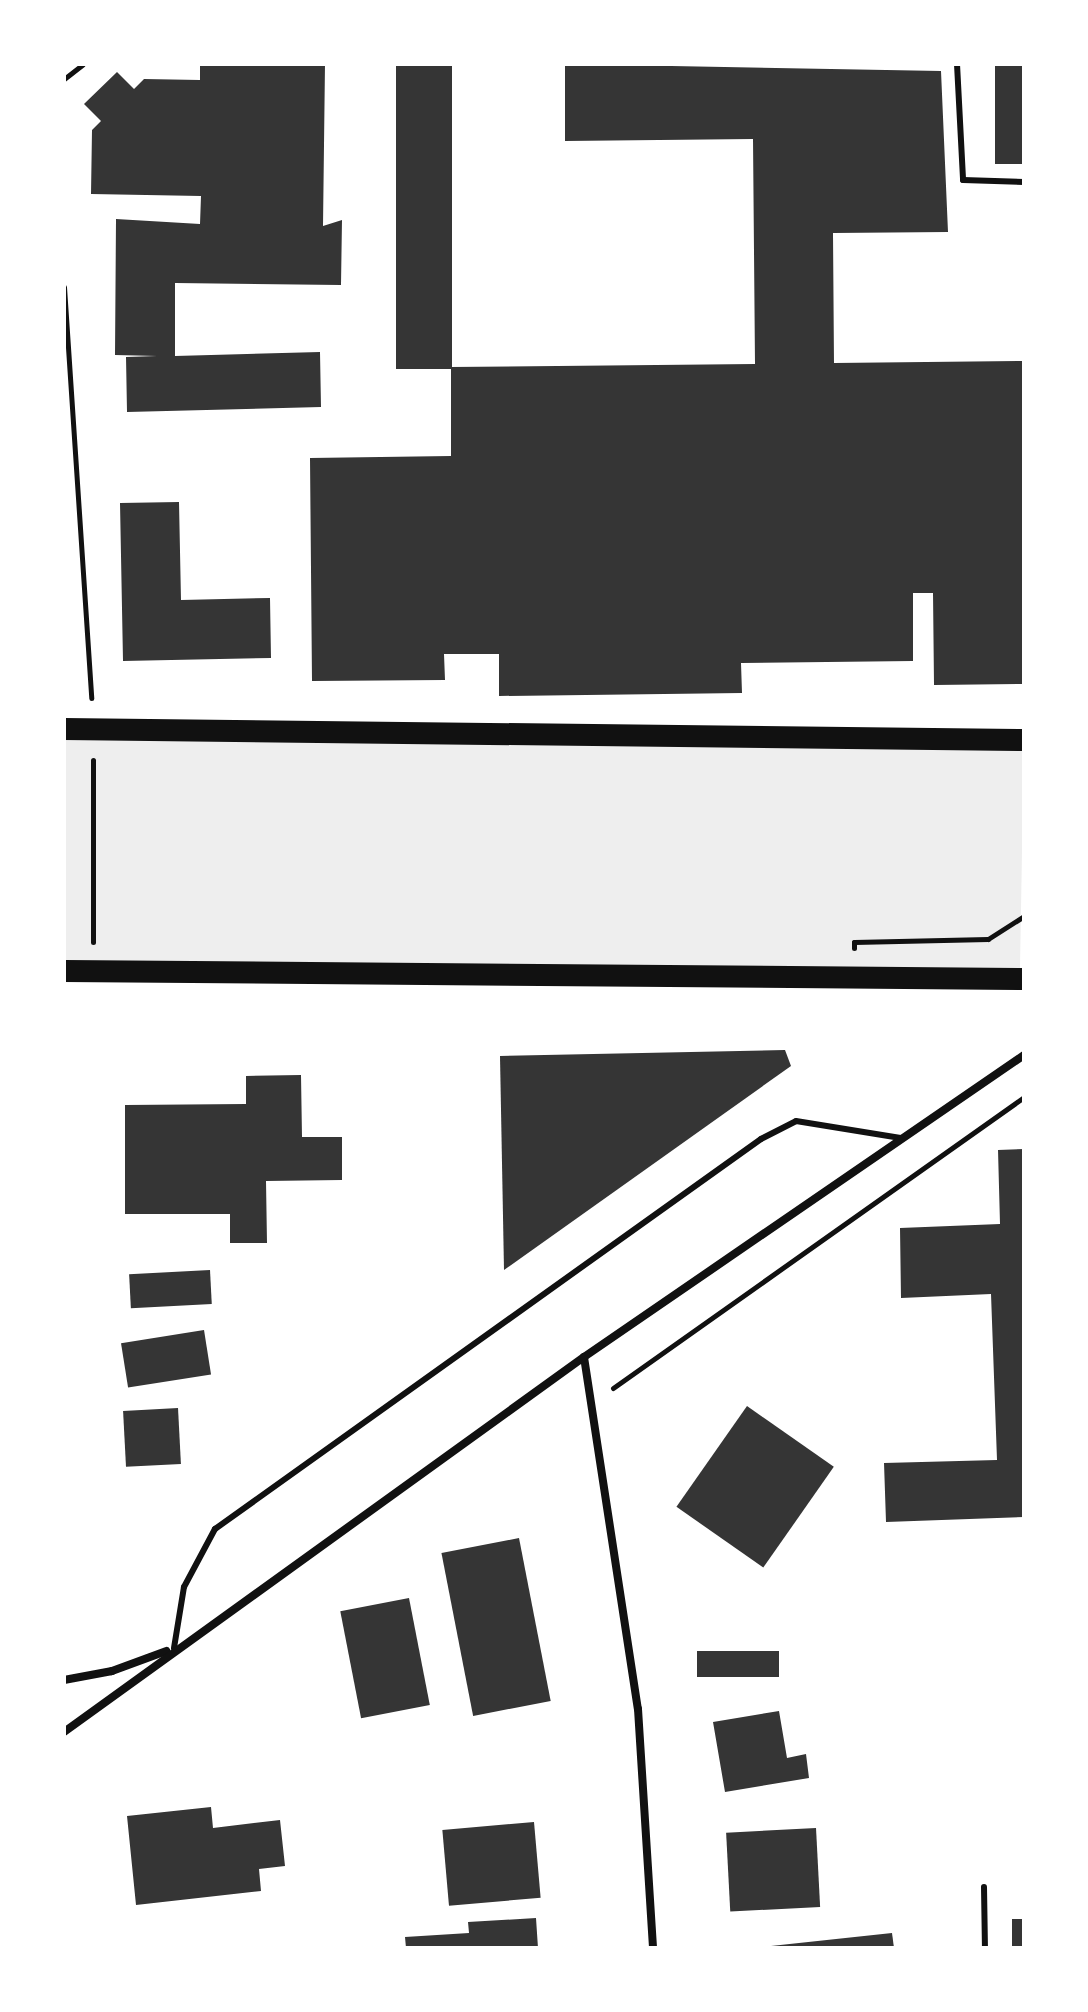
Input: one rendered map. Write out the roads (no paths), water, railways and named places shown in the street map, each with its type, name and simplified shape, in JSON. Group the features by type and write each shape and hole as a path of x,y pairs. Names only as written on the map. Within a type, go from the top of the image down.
{"highway":[{"path":"64,729 1024,740"},
{"path":"64,971 853,981 1024,979"}],"street":[{"path":"64,1732 174,1648 584,1357 1024,1055"},
{"path":"584,1357 639,1723 653,1948"},
{"path":"64,1680 112,1671 174,1648"}],"lane":[{"path":"957,64 963,180 1024,182"},
{"path":"174,1648 184,1587 215,1529 761,1139 796,1121 901,1138"},
{"path":"984,1887 985,1948"}]}
